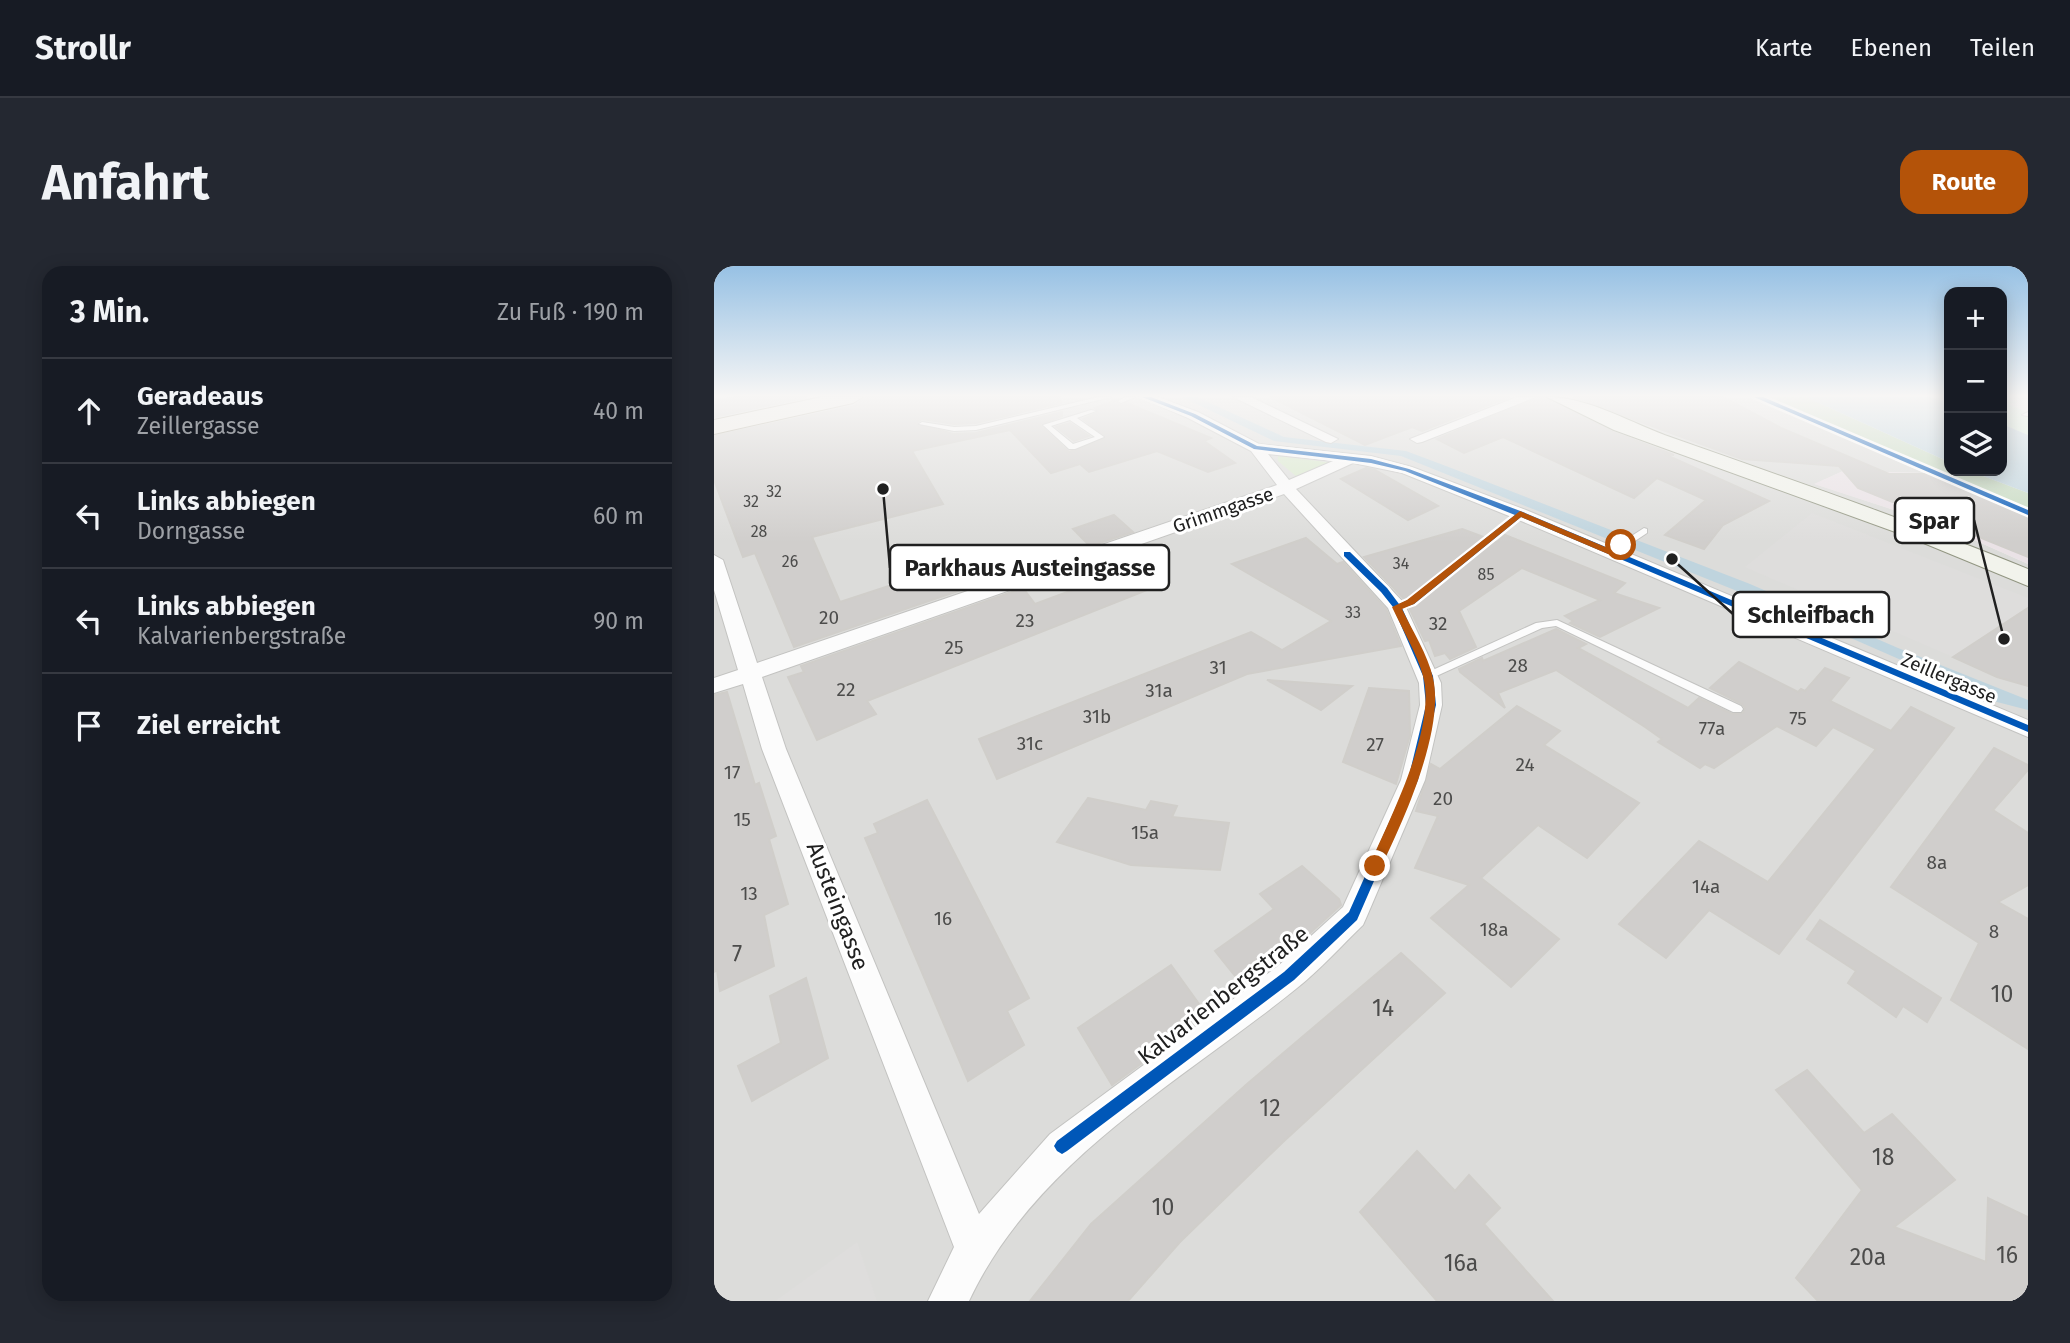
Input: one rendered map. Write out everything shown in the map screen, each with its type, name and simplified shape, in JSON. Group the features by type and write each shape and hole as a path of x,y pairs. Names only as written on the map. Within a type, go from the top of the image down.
{"main road":[{"path":"1675,445 1917,532 2028,578"}],"street":[{"name":"Kalvarienbergstraße","path":"1251,445 1350,459"},
{"name":"Kalvarienbergstraße","path":"948,1301 974,1248 1062,1146 1289,976 1353,916 1413,780 1431,705 1428,676 1397,607 1286,488 1256,448"},
{"name":"Grimmgasse","path":"714,686 1286,488 1350,459"},
{"name":"Zeillergasse","path":"1350,459 1408,470 1616,549 2028,729"},
{"name":"Austeingasse","path":"714,560 774,749 974,1248"}],"lane":[{"path":"1616,549 1644,531"},
{"path":"1428,676 1540,625 1557,623 1737,709"}],"shaded area":[{"path":"714,445 1862,445 1924,473 1843,471 1815,484 1943,526 2028,564 2028,1301 714,1301"},
{"path":"1843,471 1924,473 2028,516 2028,564 1943,526 1814,484"},
{"path":"1812,513 2028,598 2028,608 1953,657 1745,567"},
{"path":"857,1242 877,1301 775,1301"}],"green space":[{"path":"1879,445 1912,445 1944,460 1944,473"},
{"path":"1278,456 1334,463 1297,477 1278,461"},
{"path":"1951,476 1983,476 2028,493 2028,509"}],"water":[{"path":"1310,445 1356,445 1406,451 1750,584 2028,700 2028,710 1997,702 1812,621 1401,456"},
{"path":"1912,445 1944,445 1944,460"},
{"path":"2007,445 2028,445 2028,493 1983,476 2007,476"}],"building":[{"path":"714,445 939,445 912,451 943,504 812,537 840,602 898,583 895,578 991,547 1011,573 794,647 755,553 743,557 714,480"},
{"path":"1025,445 1062,445 1069,452 1087,445 1210,445 1235,463 1208,472 1157,451 1089,472 1080,464 1051,473"},
{"path":"1449,445 1483,445 1464,453"},
{"path":"1521,445 1648,445 1769,501 1723,525 1704,549 1665,535 1706,500 1657,478 1634,498"},
{"path":"1705,445 1822,445 1889,474 1930,474 2028,516 2028,557 1858,488 1839,466 1742,459"},
{"path":"1366,468 1375,470 1438,506 1408,520 1341,479"},
{"path":"1114,515 1133,532 1090,546 1073,529"},
{"path":"1462,529 1497,542 1505,535 1625,583 1614,593 1659,608 1600,637 1570,623 1573,621 1565,616 1600,600 1522,568 1459,611 1476,647 1450,659 1445,653 1435,656 1429,640 1425,641 1406,601 1364,557"},
{"path":"1306,538 1337,564 1343,562 1386,609 1401,646 1247,674 997,779 979,739 1251,632 1282,650 1331,621 1232,564"},
{"path":"1131,550 1127,558 1167,582 867,701 876,714 817,740 788,677 804,672 801,666 1023,588 1035,604 1116,574 1103,560"},
{"path":"2028,608 2028,686 1997,677 1953,657"},
{"path":"1556,629 1586,644 1578,648 1688,708 1699,698 1732,714 1743,713 1745,708 1742,704 1710,688 1739,662 1798,692 1801,689 1805,691 1825,668 1849,678 1830,701 1891,731 1911,707 1954,728 1779,954 1709,910 1666,958 1619,924 1699,841 1768,882 1876,749 1833,727 1816,746 1777,726 1714,768 1705,764 1700,768 1658,742 1662,739 1645,727 1556,670 1498,693 1505,708 1460,672 1459,669 1482,658 1483,661"},
{"path":"1267,680 1352,686 1321,710"},
{"path":"1369,688 1409,691 1410,735 1396,784 1343,762"},
{"path":"727,692 755,785 759,783 776,836 769,839 788,904 764,915 774,966 720,991 717,970 714,972 714,695"},
{"path":"1517,706 1560,731 1544,745 1639,803 1587,858 1538,825 1481,878 1559,939 1511,987 1431,918 1469,885 1415,868 1438,816 1416,811 1431,764 1440,769"},
{"path":"1994,748 2028,765 2028,770 1993,810 2028,833 2028,885 1998,902 2028,919 2028,1049 1951,1000 1979,943 1891,887"},
{"path":"1088,798 1146,810 1151,801 1177,806 1172,817 1229,823 1220,870 1131,865 1057,842"},
{"path":"927,800 1029,998 1007,1011 1024,1045 968,1081 865,838 878,833 874,824"},
{"path":"1302,866 1339,899 1341,905 1276,964 1257,978 1252,973 1240,982 1215,951 1274,909 1260,894"},
{"path":"1820,920 1941,998 1927,1022 1903,1006 1896,1017 1848,983 1856,971 1807,939"},
{"path":"1401,953 1445,993 1283,1142 1180,1242 1128,1301 1030,1301 1091,1224 1247,1084"},
{"path":"1171,965 1207,1015 1112,1085 1078,1028"},
{"path":"806,978 828,1058 752,1101 738,1066 781,1043 770,996"},
{"path":"1807,1070 1864,1133 1892,1114 1955,1180 1894,1227 1986,1262 1988,1198 2028,1217 2028,1301 1818,1301 1796,1278 1862,1190 1776,1090"},
{"path":"1417,1151 1455,1191 1469,1175 1500,1208 1484,1224 1553,1301 1437,1301 1360,1212"}],"cycle path":[{"path":"1251,445 1371,461 1407,470 1520,514 2028,729"},
{"path":"1870,445 2028,513"},
{"path":"1397,607 1411,602 1520,514"},
{"path":"1062,1146 1289,976 1353,916 1413,780 1431,705 1428,676 1397,607 1384,590 1347,554"}],"place":[{"name":"Parkhaus Austeingasse","path":"883,489"},
{"name":"Schleifbach","path":"1672,559"},
{"name":"Spar","path":"2004,639"}],"route":[{"path":"1375,866 1413,780 1431,705 1428,676 1397,607 1410,602 1520,514 1611,553 1621,545"}]}
